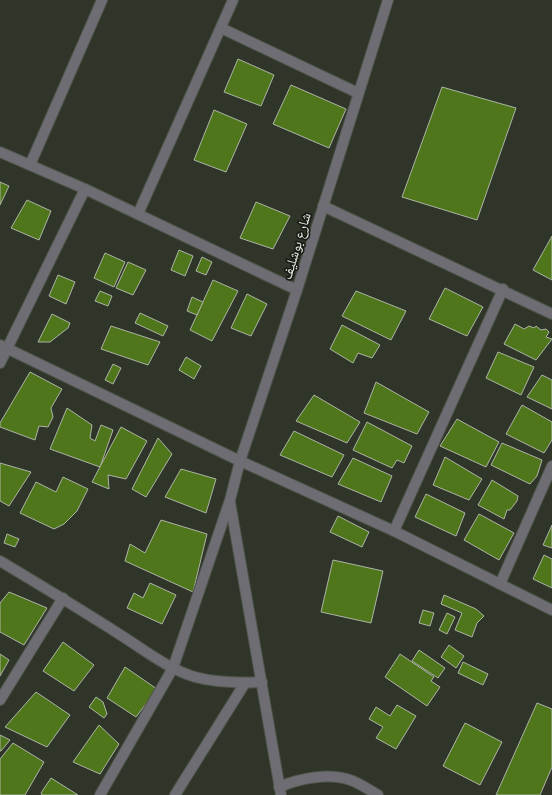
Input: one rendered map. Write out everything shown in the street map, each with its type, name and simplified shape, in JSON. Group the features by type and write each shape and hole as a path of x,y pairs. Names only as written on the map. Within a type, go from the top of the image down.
{"street":[{"path":"30,165 102,0"},
{"path":"138,214 233,0"},
{"name":"شارع بوشليف","path":"100,795 173,668 230,500 240,460 297,290 388,0"},
{"path":"220,28 358,93"},
{"path":"0,152 85,189 297,290"},
{"path":"0,362 4,346 85,189"},
{"path":"323,206 552,314"},
{"path":"394,531 503,290"},
{"path":"4,346 240,460 394,531 552,610"},
{"path":"500,584 552,466"},
{"path":"230,500 280,791 304,779 329,777 353,781 378,795"},
{"path":"0,561 63,598 173,668 194,677 213,681 245,683 262,682"},
{"path":"0,700 63,598"},
{"path":"175,795 245,683"}],"building":[{"path":"238,59 274,75 261,106 224,92"},
{"path":"291,85 346,109 329,148 273,124"},
{"path":"442,87 516,108 477,220 402,197"},
{"path":"214,110 247,124 226,172 194,160"},
{"path":"0,182 9,186 0,205"},
{"path":"27,200 51,211 39,240 11,228"},
{"path":"256,202 290,216 273,249 240,238"},
{"path":"552,236 552,280 533,270"},
{"path":"179,250 193,256 185,276 171,270"},
{"path":"105,253 125,262 114,287 94,278"},
{"path":"202,257 212,262 206,275 196,271"},
{"path":"128,262 146,270 133,295 116,288"},
{"path":"58,275 75,282 66,304 49,296"},
{"path":"213,280 238,291 212,341 190,330"},
{"path":"445,288 483,307 467,336 429,319"},
{"path":"100,291 112,296 108,306 95,301"},
{"path":"356,291 406,311 391,340 342,316"},
{"path":"247,294 267,304 251,336 231,328"},
{"path":"192,297 203,302 197,315 187,311"},
{"path":"140,313 168,326 163,336 135,323"},
{"path":"52,314 70,323 68,328 50,342 38,342"},
{"path":"515,324 524,329 529,326 534,328 536,326 541,330 546,329 549,332 546,337 552,339 536,360 504,344"},
{"path":"342,325 380,345 372,358 358,353 353,363 330,349"},
{"path":"111,326 160,342 148,365 101,349"},
{"path":"498,352 534,367 521,395 486,378"},
{"path":"186,357 201,366 194,379 179,370"},
{"path":"113,364 121,368 113,384 105,380"},
{"path":"30,372 62,389 51,408 53,417 48,427 39,426 35,440 0,427 0,423"},
{"path":"542,375 552,380 552,409 527,397"},
{"path":"376,382 429,412 417,434 364,413"},
{"path":"314,395 360,422 347,443 296,421"},
{"path":"522,405 552,422 552,440 544,453 506,434"},
{"path":"67,408 92,425 90,438 95,441 101,425 113,430 100,467 50,449"},
{"path":"457,419 499,442 486,467 440,446"},
{"path":"367,422 412,446 404,463 397,460 392,468 353,450"},
{"path":"121,427 147,441 126,479 108,475 109,489 92,482"},
{"path":"294,431 344,455 332,477 280,455"},
{"path":"158,438 172,454 146,497 132,489"},
{"path":"502,443 542,460 537,476 530,484 491,465"},
{"path":"445,457 482,479 469,500 433,485"},
{"path":"353,458 392,476 381,502 338,484"},
{"path":"0,463 31,472 9,506 0,501"},
{"path":"181,469 216,479 206,513 165,497"},
{"path":"63,477 88,489 77,511 64,524 54,529 20,513 36,482 56,492"},
{"path":"492,480 518,496 517,501 510,510 507,510 504,519 478,505"},
{"path":"426,494 465,513 456,536 415,517"},
{"path":"479,514 514,533 499,560 464,540"},
{"path":"338,516 369,532 362,547 330,532"},
{"path":"161,520 207,534 193,592 125,561 130,544 145,553"},
{"path":"552,525 552,548 543,545"},
{"path":"7,534 19,539 15,547 4,543"},
{"path":"544,555 552,559 552,588 533,579"},
{"path":"333,560 383,571 371,623 321,612"},
{"path":"150,583 176,595 162,624 127,608 134,593 143,598"},
{"path":"9,592 47,608 24,645 0,632 0,603"},
{"path":"444,595 476,609 484,616 477,623 472,637 455,630 462,613 441,604"},
{"path":"423,610 434,613 430,626 419,623"},
{"path":"447,613 455,617 447,634 439,630"},
{"path":"63,642 94,665 74,691 43,671"},
{"path":"449,645 464,656 456,668 441,657"},
{"path":"419,650 445,668 438,678 412,661"},
{"path":"0,654 9,660 0,676"},
{"path":"400,654 434,677 431,681 440,687 427,706 385,677"},
{"path":"463,662 488,674 483,685 458,673"},
{"path":"125,667 157,689 136,717 107,698"},
{"path":"36,692 70,715 47,747 5,727"},
{"path":"96,697 103,702 107,714 104,718 89,707"},
{"path":"537,703 552,709 552,767 540,795 496,795"},
{"path":"397,705 416,716 396,749 376,738 383,727 369,719 376,707 390,716"},
{"path":"465,723 502,742 480,785 443,766"},
{"path":"99,725 119,744 100,774 73,762"},
{"path":"0,735 10,740 1,751 0,751"},
{"path":"13,743 44,762 25,795 0,795 0,759"},
{"path":"51,778 78,795 42,795 41,793"}]}
